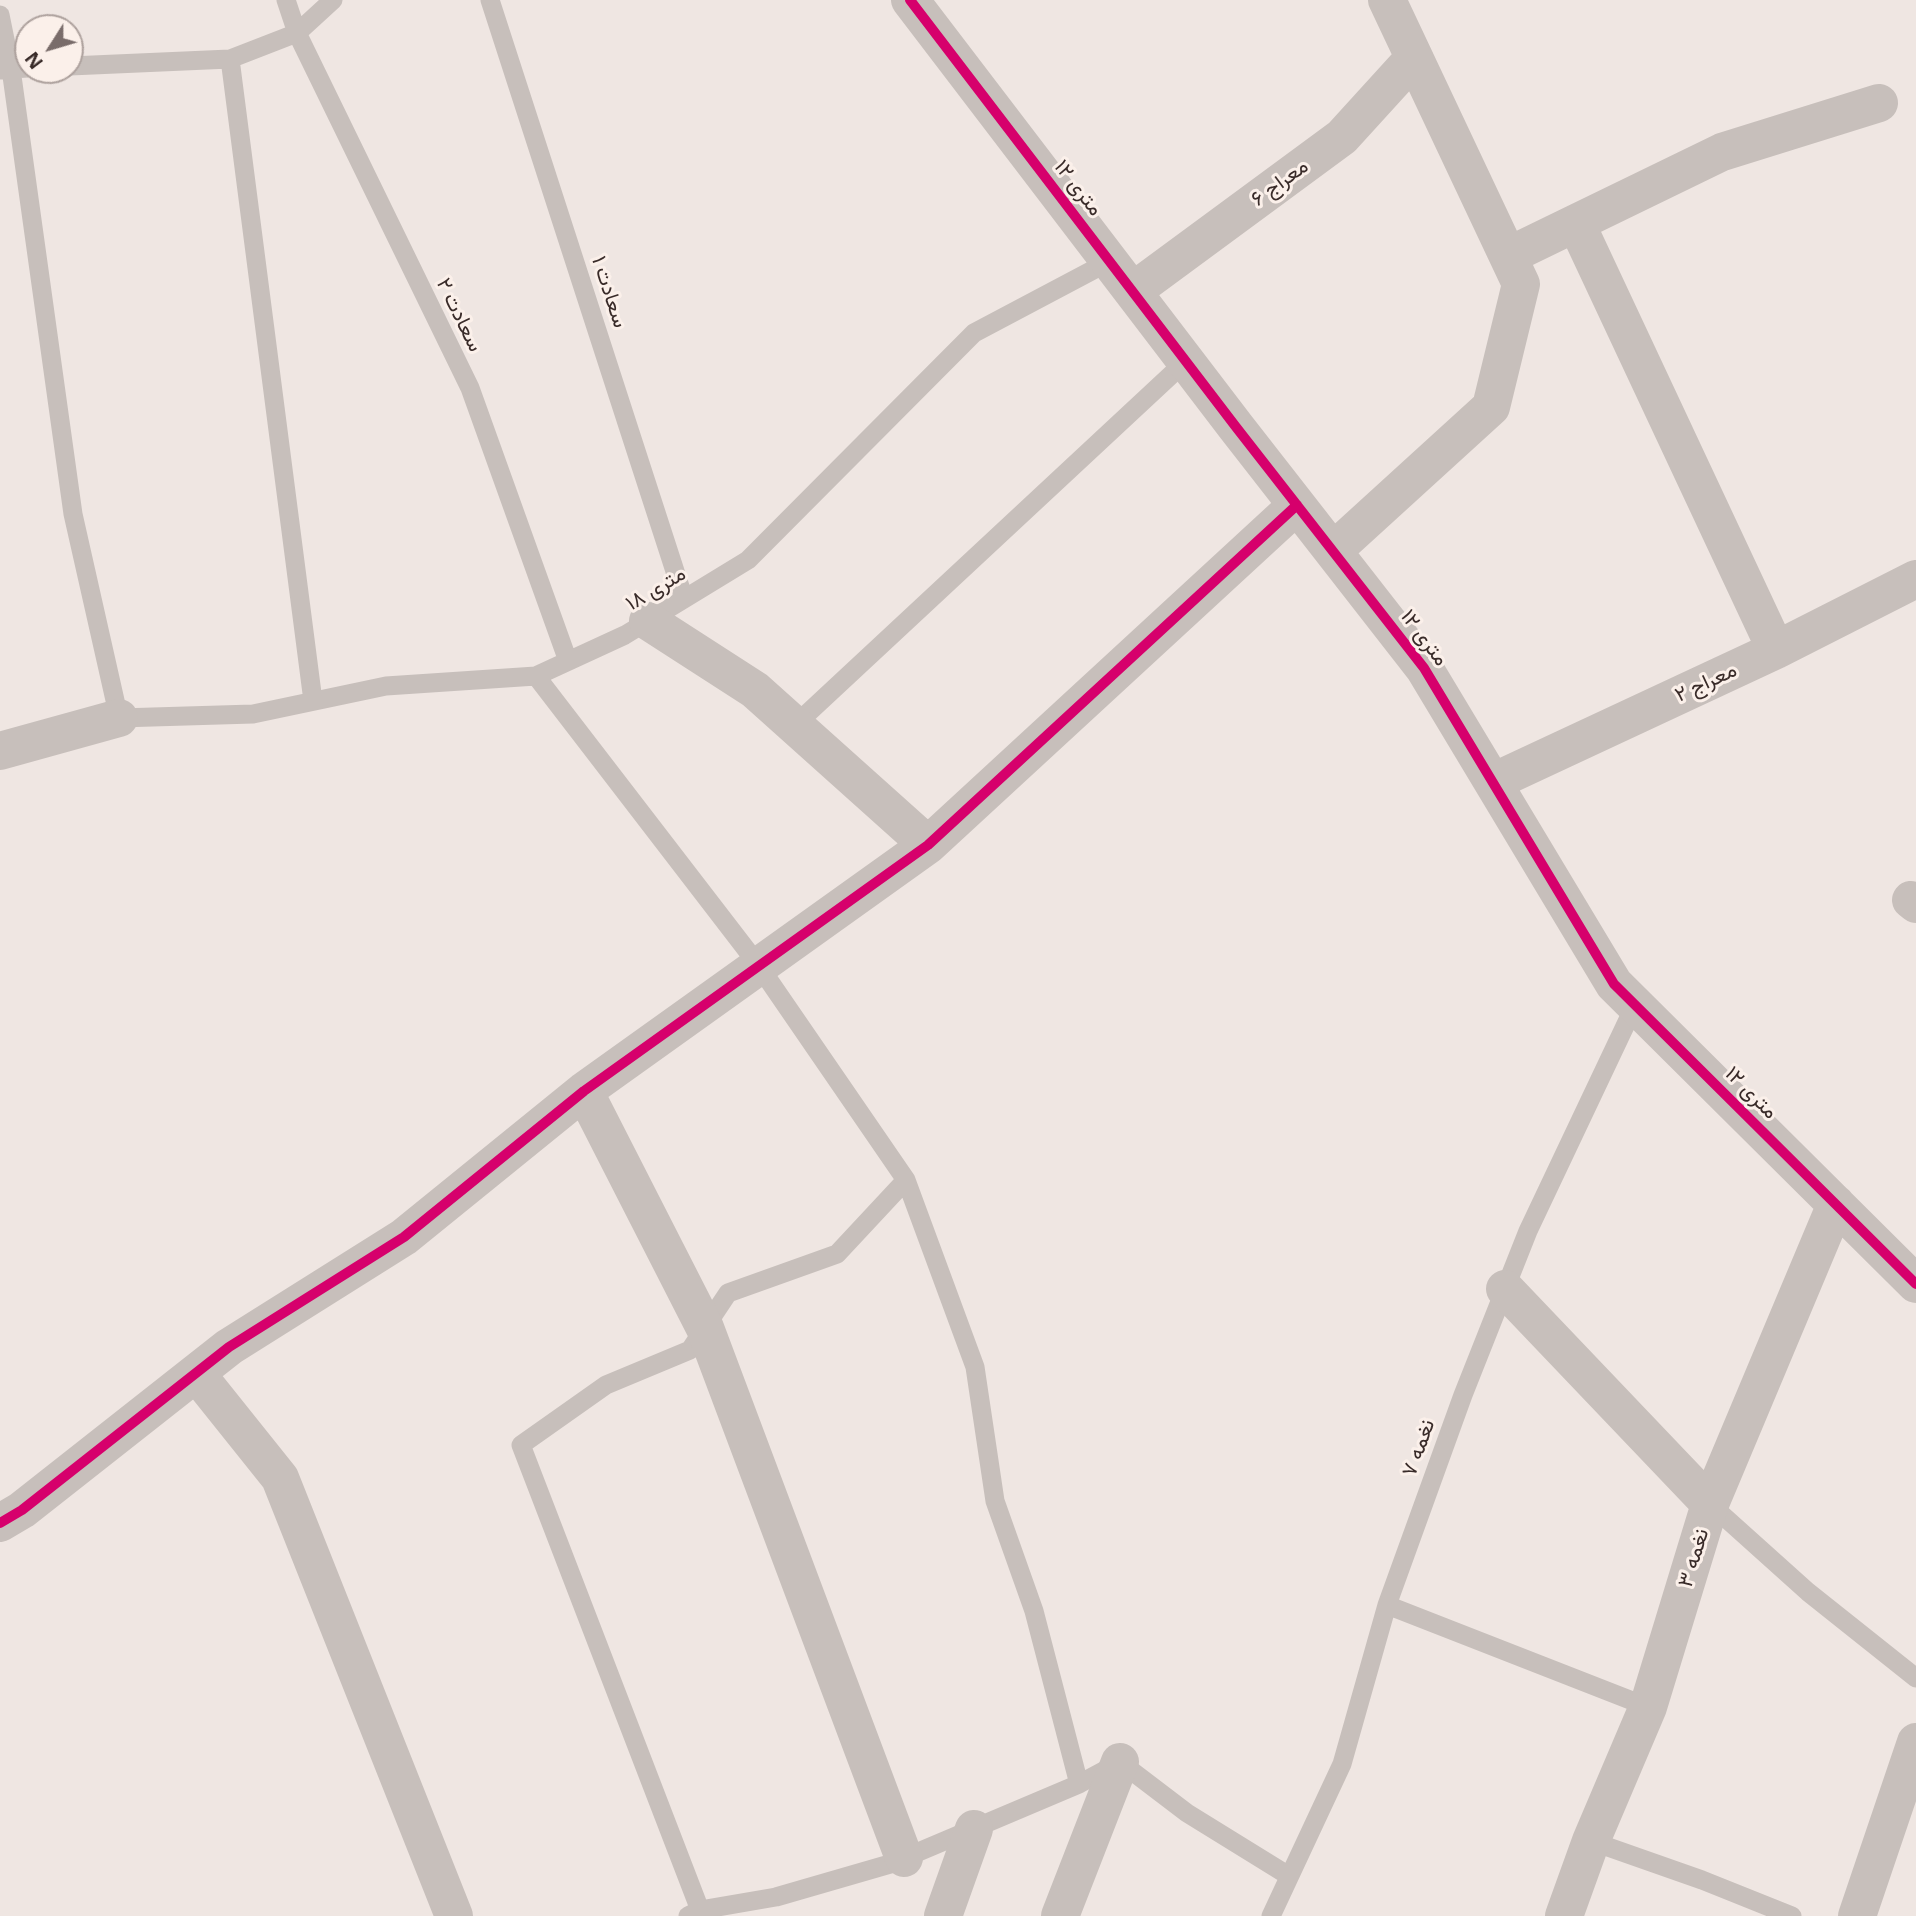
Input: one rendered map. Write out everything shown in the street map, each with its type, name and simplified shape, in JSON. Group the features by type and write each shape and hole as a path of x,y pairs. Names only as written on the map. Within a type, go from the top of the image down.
{"street":[{"name":"۱۲ متری","path":"909,0 1424,668 1614,984 1916,1284"},
{"path":"1333,551 1491,407 1521,284 1387,0"},
{"name":"معراج ۶","path":"1133,291 1342,137 1413,59"},
{"path":"1508,256 1721,152 1879,103"},
{"path":"1576,223 1776,650"},
{"path":"0,1523 22,1510 229,1347 404,1237 584,1091 928,845 1297,505"},
{"name":"معراج ۲","path":"1493,782 1776,650 1916,579"},
{"path":"648,621 755,690 928,845"},
{"path":"0,751 119,718"},
{"path":"584,1091 705,1328 904,1858"},
{"name":"نغمه ۳","path":"1564,1916 1591,1841 1648,1707 1710,1504 1836,1204"},
{"path":"1505,1289 1710,1504"},
{"path":"196,1373 280,1478 454,1916"},
{"path":"1857,1916 1916,1742"},
{"path":"1060,1916 1120,1762"},
{"path":"943,1916 974,1829"}],"lane":[{"name":"سعادت ۲","path":"286,0 297,33 470,388 568,661"},
{"path":"84,65 230,59 297,33 333,0"},
{"name":"سعادت ۱","path":"490,0 684,599"},
{"path":"0,15 13,69 73,514 119,718"},
{"path":"230,59 313,701"},
{"name":"۱۸ متری","path":"119,718 253,713 386,686 536,676 625,635 748,560 974,333 1110,261"},
{"path":"795,725 1186,361"},
{"path":"536,676 759,967 906,1180 975,1367 995,1501 1034,1611 1079,1784"},
{"name":"نغمه ۷","path":"1271,1916 1342,1764 1387,1605 1463,1395 1528,1231 1635,1005"},
{"path":"906,1180 837,1254 728,1293 690,1350 606,1385 521,1444 696,1914 776,1897 890,1864 1079,1784 1120,1762 1187,1813 1289,1875"},
{"path":"1710,1504 1808,1592 1916,1678"},
{"path":"1387,1605 1648,1707"},
{"path":"1591,1841 1702,1880 1792,1916"}],"cycle path":[{"path":"910,0 1424,668 1614,984 1916,1284"},
{"path":"0,1523 22,1510 229,1347 404,1237 584,1091 928,845 1297,505"}]}
